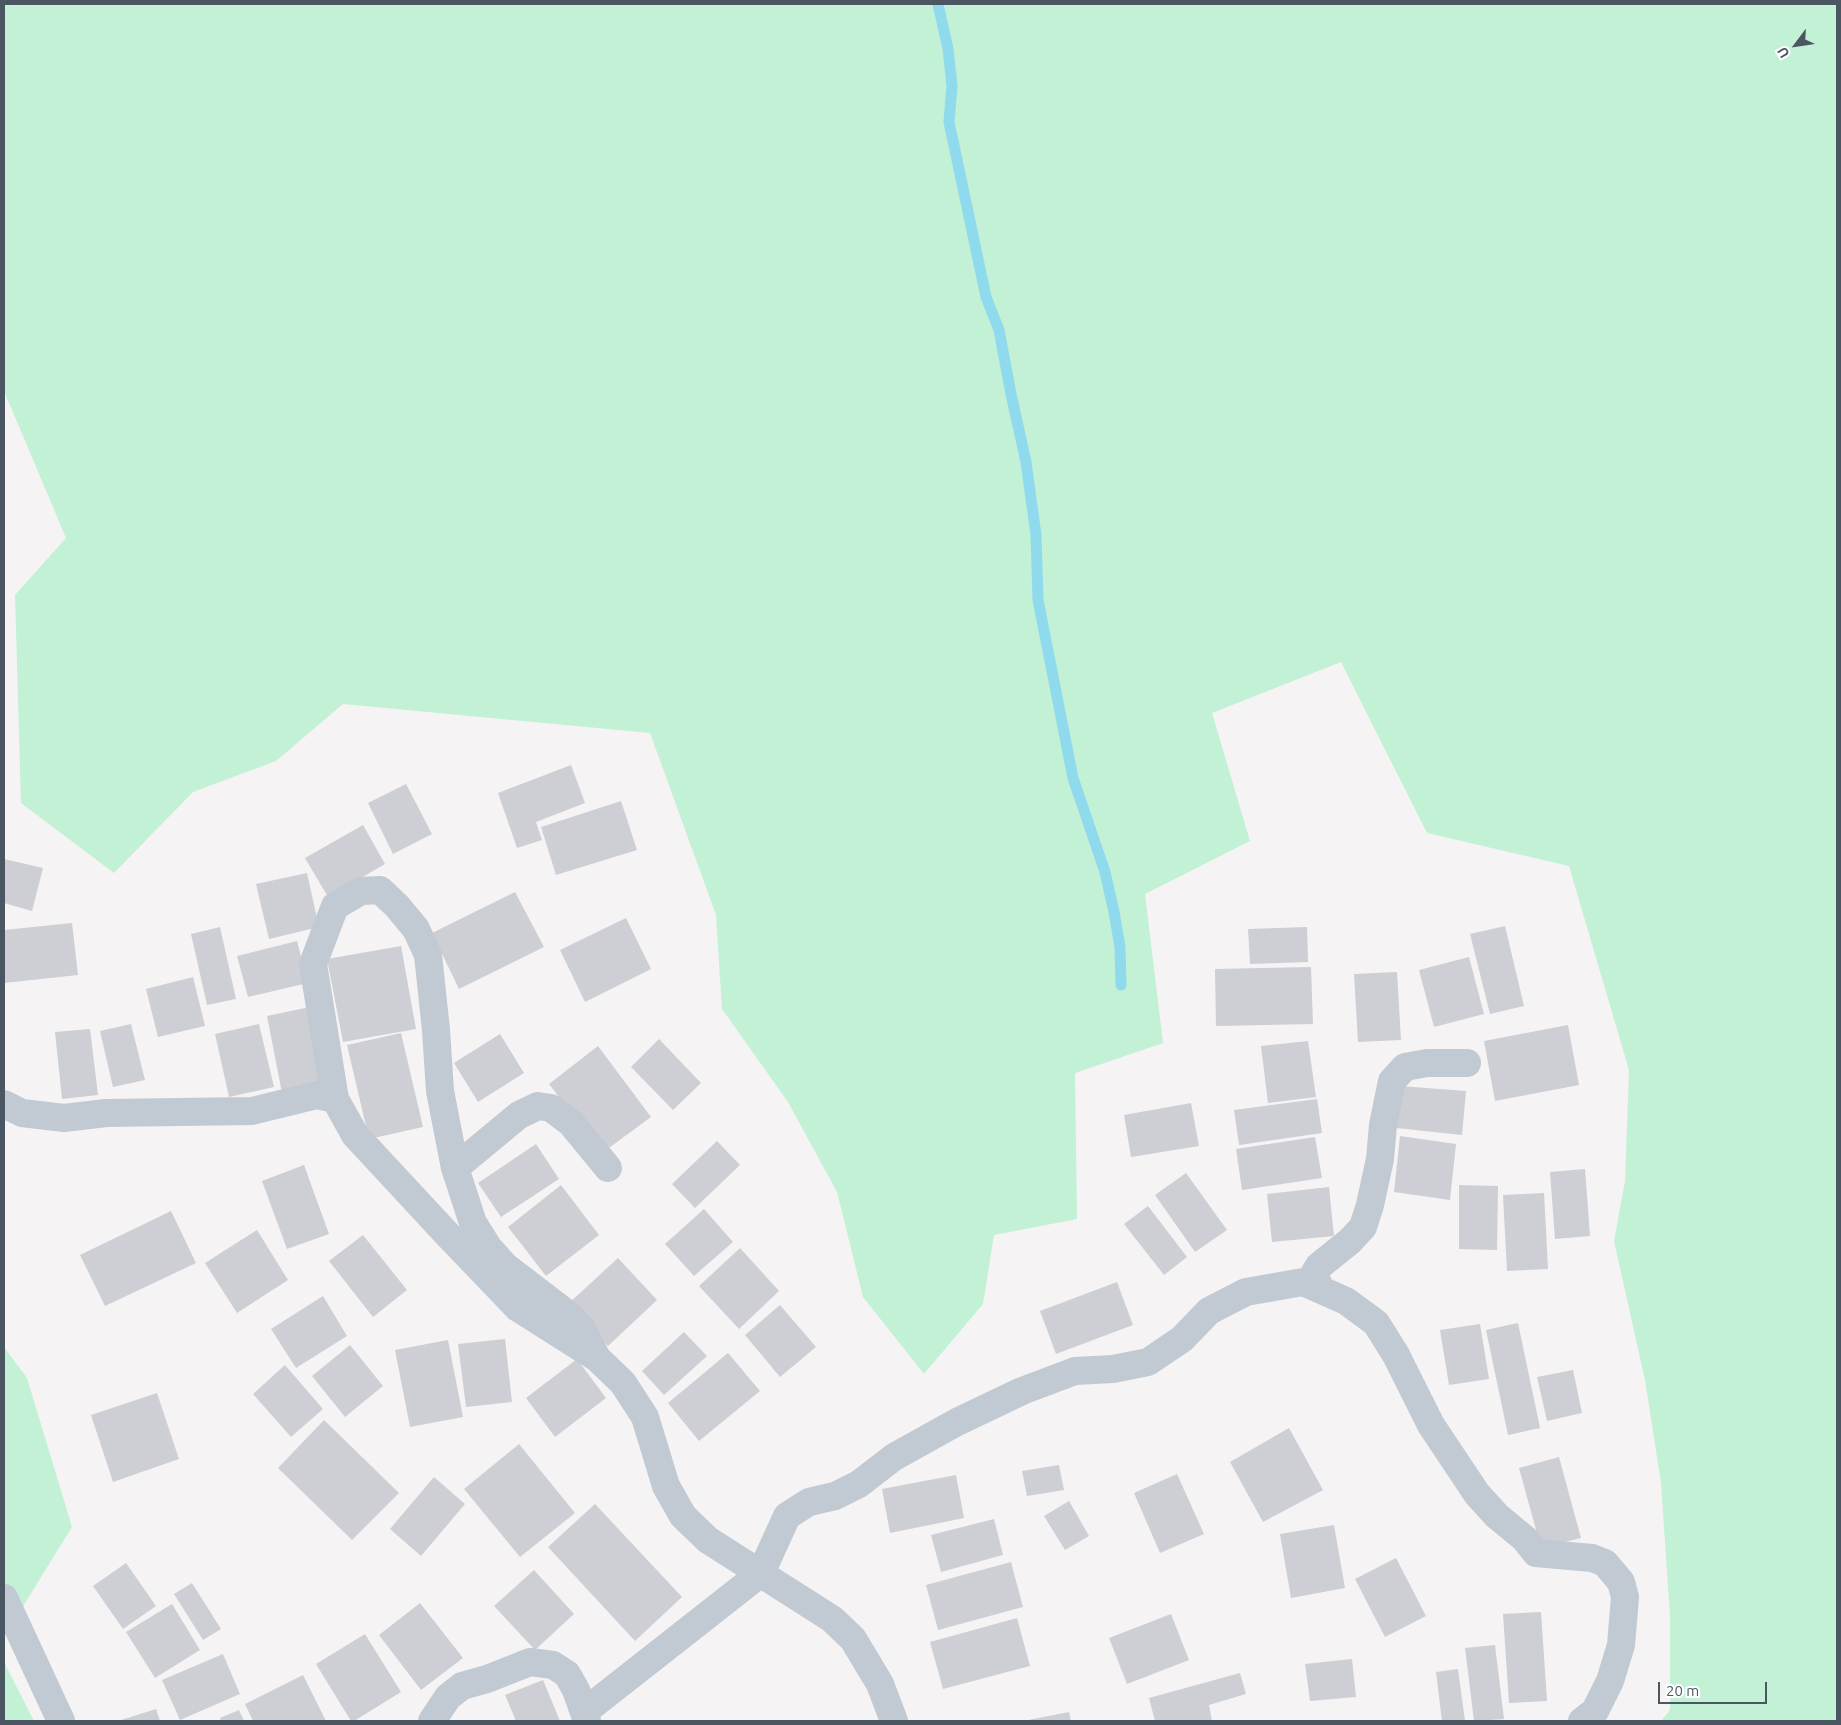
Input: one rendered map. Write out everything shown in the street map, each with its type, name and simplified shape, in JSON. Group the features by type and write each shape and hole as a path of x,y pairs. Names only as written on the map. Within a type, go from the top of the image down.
{"street":[{"path":"597,1358 582,1329 569,1314 505,1266 488,1247 473,1223 455,1168 440,1091 428,955 416,929 397,906 380,890 361,891 335,906 313,964 335,1099 355,1135 518,1308 597,1358 623,1384 645,1416 666,1486 684,1516 708,1540 832,1619 853,1639 880,1684 894,1721"},
{"path":"1321,1290 1314,1274 1319,1266 1350,1241 1363,1227 1380,1159 1382,1125 1392,1082 1405,1067 1427,1063 1467,1064"},
{"path":"4,1104 22,1113 64,1118 106,1113 252,1110 317,1096 335,1099"},
{"path":"455,1168 519,1115 538,1106 551,1108 571,1122 608,1168"},
{"path":"432,1721 448,1698 462,1686 488,1679 530,1662 552,1665 566,1674 576,1690 585,1717 760,1573 787,1516 809,1502 835,1496 859,1484 894,1458 957,1422 1022,1392 1075,1371 1113,1369 1148,1362 1182,1339 1209,1311 1246,1292 1303,1282 1346,1301 1376,1323 1396,1355 1431,1425 1477,1494 1536,1553 1592,1558 1605,1563 1621,1582 1625,1597 1621,1645 1610,1681 1595,1711 1582,1721"},
{"path":"4,1598 61,1721"}],"green space":[{"path":"4,4 1837,4 1837,1721 1661,1721 1670,1710 1670,1616 1661,1483 1645,1380 1614,1241 1625,1181 1629,1070 1569,866 1427,833 1341,662 1212,713 1250,841 1145,894 1163,1043 1075,1073 1077,1219 994,1235 983,1304 924,1374 863,1297 837,1192 788,1102 722,1009 716,915 650,733 343,704 276,761 193,792 114,873 21,803 15,595 66,538 4,391"},
{"path":"4,1347 27,1378 72,1527 4,1637"},
{"path":"4,1662 34,1721 4,1721"}],"building":[{"path":"571,765 585,803 536,822 542,840 517,848 498,793"},
{"path":"406,784 432,834 393,854 368,803"},
{"path":"621,801 637,850 556,875 541,827"},
{"path":"363,825 385,864 328,897 305,858"},
{"path":"4,859 43,868 32,911 4,903"},
{"path":"307,873 319,927 269,939 256,884"},
{"path":"515,892 544,947 459,989 432,933"},
{"path":"626,918 651,969 585,1002 560,950"},
{"path":"72,923 78,975 4,983 4,930"},
{"path":"1505,926 1524,1006 1490,1014 1470,934"},
{"path":"220,927 236,999 207,1005 191,934"},
{"path":"1307,927 1308,962 1250,964 1248,929"},
{"path":"297,941 308,983 248,997 237,956"},
{"path":"401,946 416,1029 343,1042 327,959"},
{"path":"1469,957 1484,1014 1434,1027 1419,970"},
{"path":"1311,967 1313,1024 1216,1026 1215,969"},
{"path":"1397,972 1401,1040 1358,1042 1354,974"},
{"path":"193,977 205,1026 158,1037 146,989"},
{"path":"310,1007 326,1084 282,1093 267,1016"},
{"path":"131,1024 145,1080 113,1087 100,1031"},
{"path":"259,1024 274,1087 229,1097 215,1034"},
{"path":"1568,1025 1579,1085 1495,1101 1484,1041"},
{"path":"90,1029 98,1095 62,1099 55,1032"},
{"path":"401,1033 423,1127 369,1139 347,1045"},
{"path":"500,1034 524,1073 478,1102 454,1063"},
{"path":"659,1039 701,1083 673,1110 631,1067"},
{"path":"1308,1041 1316,1097 1268,1103 1261,1046"},
{"path":"598,1046 651,1117 602,1153 549,1084"},
{"path":"1400,1086 1466,1091 1462,1135 1396,1128"},
{"path":"1317,1099 1322,1133 1239,1145 1234,1110"},
{"path":"1191,1103 1199,1146 1131,1157 1124,1115"},
{"path":"1400,1136 1456,1144 1450,1200 1394,1192"},
{"path":"1315,1137 1322,1178 1242,1190 1236,1149"},
{"path":"717,1141 740,1165 695,1208 672,1184"},
{"path":"536,1144 559,1179 501,1217 478,1183"},
{"path":"304,1165 329,1234 287,1249 262,1181"},
{"path":"1585,1169 1590,1236 1555,1239 1550,1172"},
{"path":"1186,1173 1227,1230 1195,1252 1155,1195"},
{"path":"561,1185 599,1235 546,1276 508,1227"},
{"path":"1459,1185 1498,1186 1497,1250 1459,1249"},
{"path":"1329,1187 1334,1236 1272,1242 1267,1194"},
{"path":"1544,1193 1548,1269 1507,1271 1503,1195"},
{"path":"1148,1206 1187,1257 1164,1275 1124,1224"},
{"path":"704,1209 733,1242 694,1276 665,1244"},
{"path":"171,1211 196,1263 105,1306 80,1255"},
{"path":"257,1230 288,1280 237,1313 205,1263"},
{"path":"363,1235 407,1290 373,1317 329,1261"},
{"path":"740,1248 779,1291 739,1329 699,1286"},
{"path":"618,1258 657,1300 608,1346 568,1304"},
{"path":"1117,1282 1133,1325 1056,1354 1040,1311"},
{"path":"323,1296 347,1336 296,1368 271,1329"},
{"path":"780,1305 816,1347 780,1377 745,1335"},
{"path":"1518,1323 1540,1428 1508,1435 1486,1330"},
{"path":"1480,1324 1489,1379 1449,1385 1440,1330"},
{"path":"684,1332 707,1356 664,1395 642,1371"},
{"path":"505,1339 512,1402 466,1407 458,1344"},
{"path":"448,1340 463,1417 410,1427 395,1350"},
{"path":"350,1345 383,1386 345,1417 312,1376"},
{"path":"728,1353 760,1391 699,1441 668,1403"},
{"path":"577,1359 606,1398 555,1437 526,1398"},
{"path":"285,1365 323,1409 291,1437 253,1394"},
{"path":"1573,1370 1582,1413 1547,1421 1537,1377"},
{"path":"157,1393 179,1459 113,1482 91,1415"},
{"path":"324,1420 399,1493 352,1540 278,1468"},
{"path":"1289,1428 1323,1490 1263,1522 1230,1462"},
{"path":"519,1444 575,1513 520,1557 464,1489"},
{"path":"1559,1457 1581,1538 1541,1548 1519,1468"},
{"path":"1059,1465 1064,1490 1027,1496 1022,1471"},
{"path":"1177,1474 1204,1534 1160,1553 1134,1493"},
{"path":"956,1475 964,1518 890,1533 882,1489"},
{"path":"434,1477 465,1504 421,1556 390,1529"},
{"path":"1069,1501 1089,1536 1065,1550 1044,1516"},
{"path":"595,1504 682,1597 635,1641 548,1547"},
{"path":"994,1519 1003,1555 941,1572 931,1535"},
{"path":"1334,1525 1345,1588 1291,1598 1280,1534"},
{"path":"1396,1558 1426,1616 1385,1637 1355,1579"},
{"path":"1011,1562 1023,1607 938,1630 926,1585"},
{"path":"126,1563 156,1606 123,1629 93,1586"},
{"path":"534,1570 574,1614 535,1650 494,1606"},
{"path":"192,1583 221,1629 203,1640 174,1594"},
{"path":"420,1603 463,1658 421,1690 379,1635"},
{"path":"172,1604 200,1650 155,1678 126,1632"},
{"path":"1541,1612 1547,1701 1509,1703 1503,1614"},
{"path":"1171,1614 1189,1660 1127,1684 1109,1638"},
{"path":"1017,1618 1030,1666 943,1689 930,1642"},
{"path":"365,1634 401,1692 354,1721 351,1721 316,1664"},
{"path":"1495,1645 1504,1719 1474,1721 1465,1648"},
{"path":"223,1654 240,1694 180,1720 162,1680"},
{"path":"1352,1659 1356,1697 1310,1701 1305,1664"},
{"path":"1458,1669 1465,1721 1442,1721 1436,1672"},
{"path":"1240,1673 1246,1694 1209,1705 1212,1721 1155,1721 1149,1698"},
{"path":"303,1675 326,1721 253,1721 245,1704"},
{"path":"543,1680 560,1721 516,1721 505,1695"},
{"path":"156,1709 160,1721 118,1721"},
{"path":"239,1710 244,1721 221,1721 220,1718"},
{"path":"1069,1712 1071,1721 1028,1721 1028,1720"}],"waterway":[{"path":"938,4 948,49 952,86 949,122 986,297 999,330 1026,462 1036,535 1038,600 1073,778 1105,872 1114,912 1120,947 1121,985"}]}
